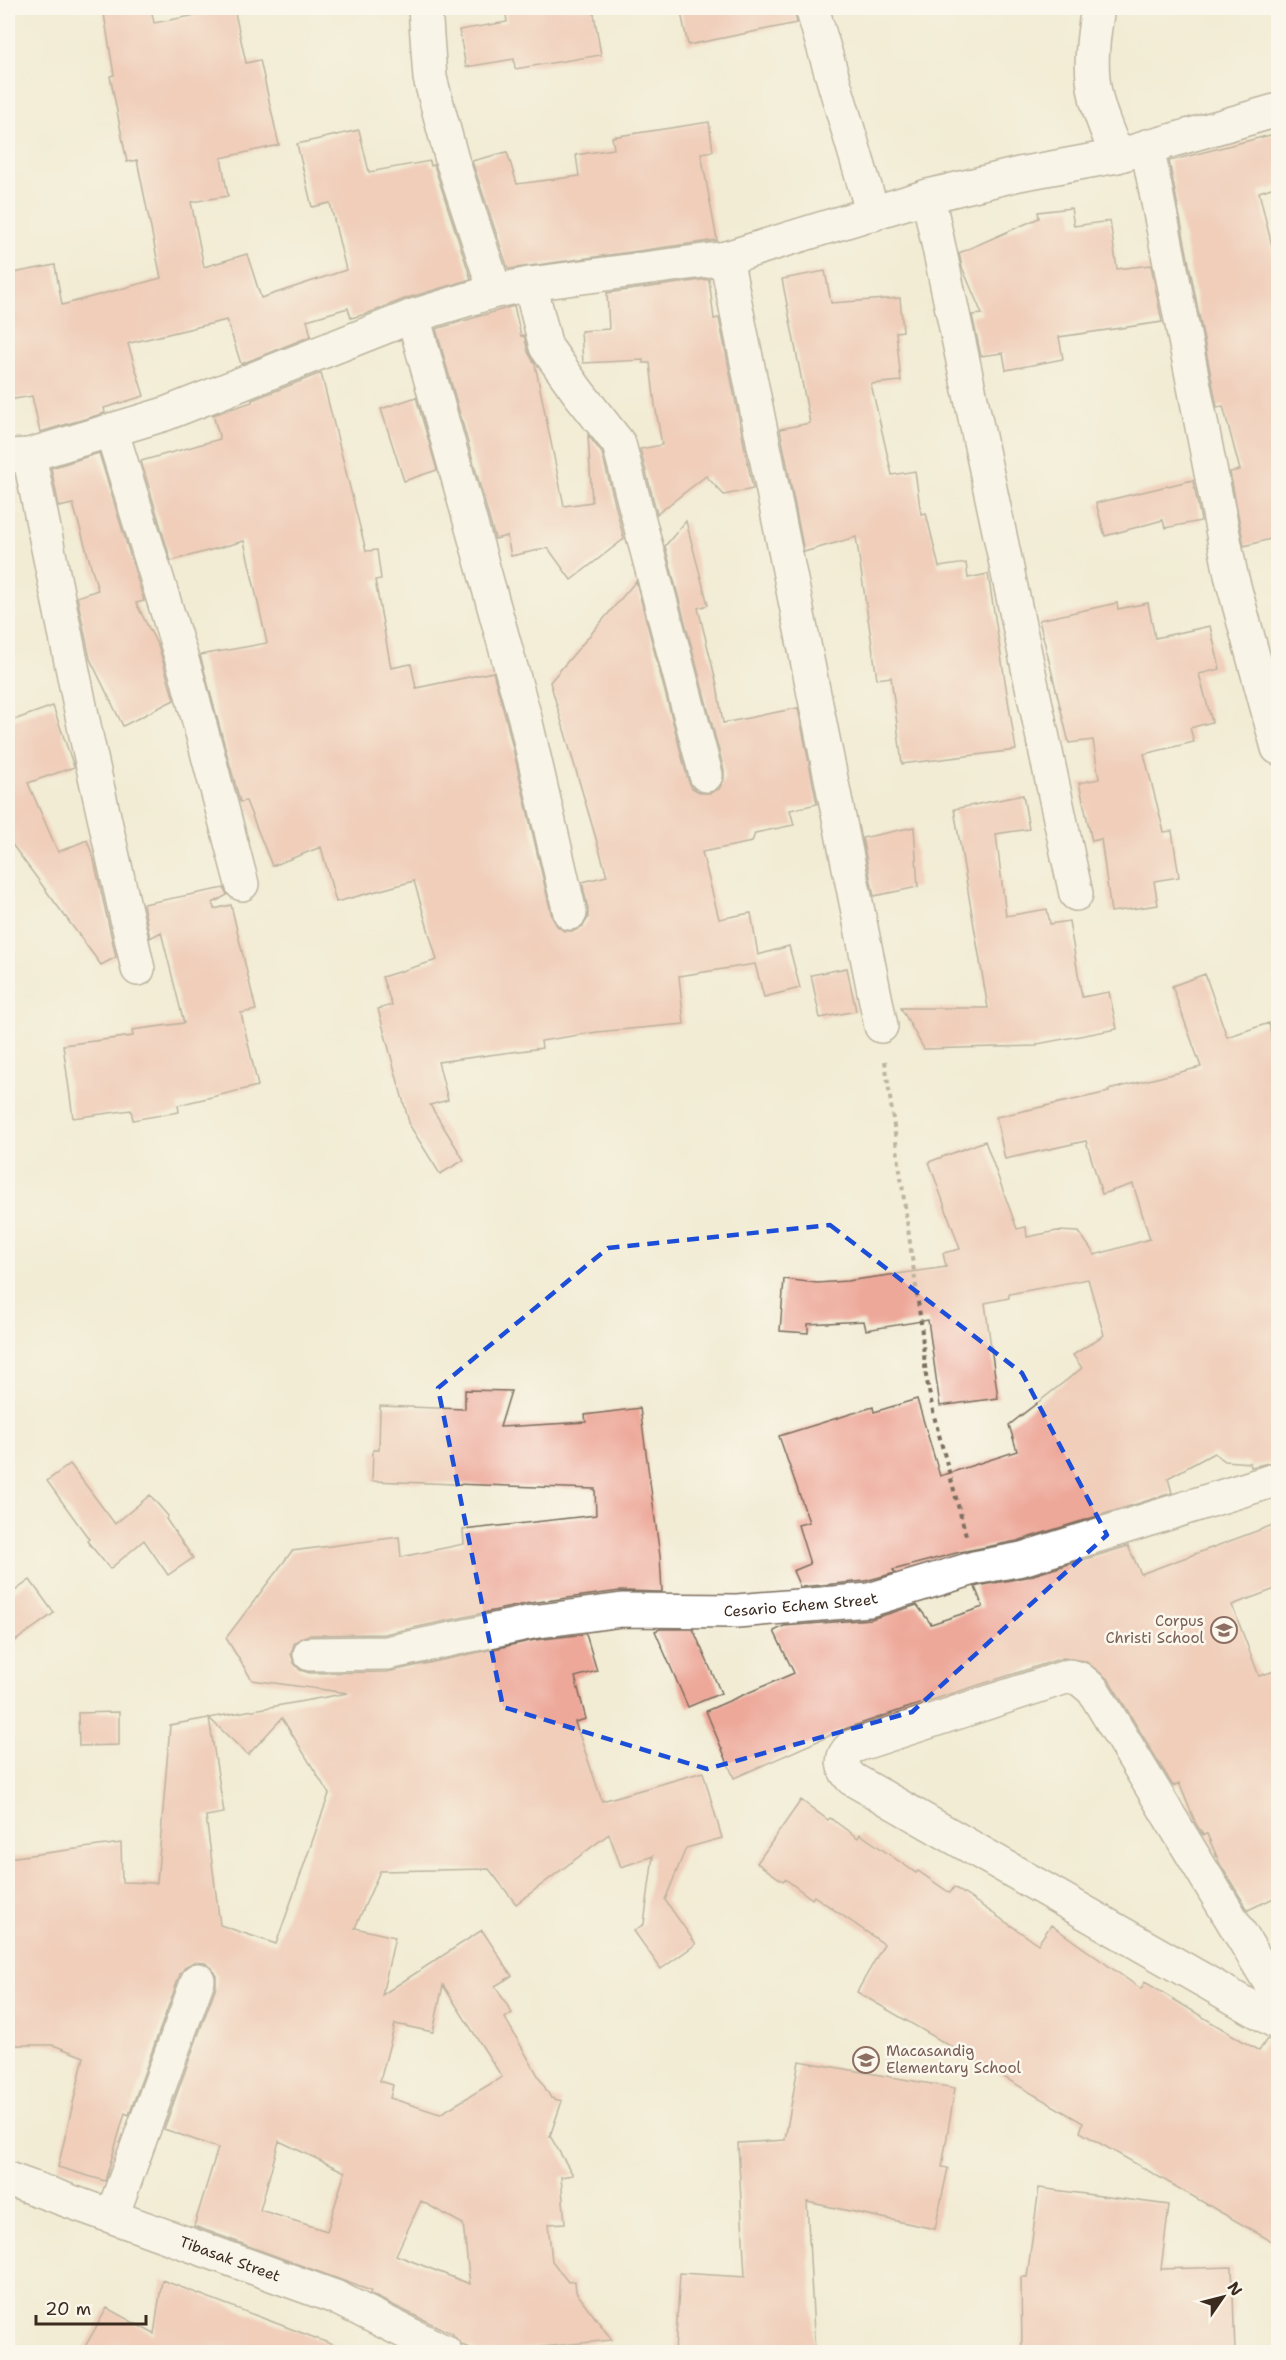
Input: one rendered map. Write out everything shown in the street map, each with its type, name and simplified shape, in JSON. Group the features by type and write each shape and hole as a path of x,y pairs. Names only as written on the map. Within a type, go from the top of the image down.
{"street":[{"path":"425,8 430,78 452,160 495,291"},
{"path":"812,8 873,214"},
{"path":"1098,8 1092,66 1096,98 1132,151 1231,575 1278,748"},
{"path":"138,969 87,740 18,455 112,432 223,393 413,316 495,291 530,284 726,258 928,196 1019,174 1132,151 1278,110"},
{"path":"928,196 1076,894"},
{"path":"726,258 881,1026"},
{"path":"530,284 546,347 564,374 619,444 706,775"},
{"path":"413,316 525,718 570,913"},
{"path":"112,432 187,676 242,884"},
{"name":"Cesario Echem Street","path":"310,1654 387,1653 532,1622 622,1610 737,1611 869,1600 974,1568 1022,1559 1278,1479"},
{"path":"1278,1996 1093,1690 1080,1679 1069,1676 851,1747 845,1753 842,1760 844,1771 852,1779 1278,2023"},
{"path":"112,2217 198,1980"},
{"name":"Tibasak Street","path":"8,2179 334,2297 445,2352"}],"path":[{"path":"881,1026 926,1376 934,1416 974,1568"}],"highlighted area":[{"path":"830,1225 1022,1373 1107,1535 912,1712 707,1769 503,1707 438,1388 608,1248"}],"building":[{"path":"103,8 151,8 154,23 234,8 246,63 260,60 279,145 221,158 228,196 191,202 204,267 247,254 261,298 346,270 330,203 312,207 297,144 359,130 369,172 430,161 431,166 434,165 471,279 351,318 348,308 307,320 311,336 241,364 227,320 130,343 128,344 144,396 104,408 105,413 40,432 32,396 8,400 8,274 55,265 62,305 161,278 137,160 127,162 110,76 114,75"},
{"path":"505,8 593,8 601,55 515,69 514,59 466,67 459,30 507,22"},
{"path":"680,8 794,8 797,23 688,45"},
{"path":"709,122 713,151 701,153 717,240 508,269 472,161 507,152 517,184 579,176 576,155 614,149 612,137"},
{"path":"1278,133 1278,186 1259,192 1278,271 1278,537 1244,546 1230,472 1240,470 1223,406 1217,407 1169,161"},
{"path":"1071,208 1074,226 1110,221 1117,269 1151,265 1162,322 1059,337 1063,359 1006,370 1003,353 981,356 972,315 982,314 962,267 959,253 1039,218 1038,212"},
{"path":"825,271 831,303 900,298 903,331 896,332 901,381 871,384 892,475 915,471 921,514 926,513 939,567 966,563 968,578 988,574 1016,750 902,764 891,677 877,679 856,537 804,552 780,429 810,423 782,279"},
{"path":"709,279 714,319 719,318 753,489 724,495 706,476 657,514 640,449 662,445 650,363 643,363 643,360 583,363 581,331 609,329 607,293"},
{"path":"514,306 521,336 524,335 528,352 535,364 564,506 592,502 588,435 602,453 624,539 571,580 548,548 511,556 507,536 495,539 436,329"},
{"path":"321,373 366,551 377,550 381,579 375,580 391,668 411,664 416,688 493,672 552,917 557,926 564,931 574,931 583,926 588,918 588,909 582,882 607,876 550,682 636,581 688,780 692,788 701,793 710,793 719,789 724,780 724,770 665,546 686,521 708,605 698,608 717,685 723,723 798,708 817,804 790,810 794,825 755,833 752,842 702,852 719,919 751,913 758,955 789,946 800,988 764,997 755,964 679,976 684,1024 597,1032 541,1041 542,1048 438,1062 448,1100 430,1105 464,1160 440,1174 410,1126 378,1009 392,1005 382,977 437,960 414,881 336,902 321,847 272,866 246,801 240,802 200,655 267,643 244,541 171,561 141,461 220,439 213,415 252,402 252,400"},
{"path":"416,397 437,470 404,481 381,409"},
{"path":"99,453 144,601 136,603 159,648 174,700 123,726 90,659 77,597 98,590 73,504 59,507 51,468"},
{"path":"1193,480 1201,521 1165,528 1163,520 1105,536 1096,503"},
{"path":"1117,603 1118,609 1148,603 1155,638 1210,626 1220,669 1199,674 1212,722 1190,728 1194,742 1144,754 1164,832 1172,831 1179,877 1154,881 1158,905 1111,912 1101,839 1092,841 1079,783 1099,779 1093,740 1069,743 1039,620"},
{"path":"53,706 74,767 28,783 58,852 87,840 94,860 116,957 101,965 8,839 8,722"},
{"path":"1023,795 1029,829 996,834 1006,916 1047,909 1050,924 1069,921 1082,997 1109,992 1117,1029 1037,1044 1037,1046 924,1049 901,1008 988,1008 954,809"},
{"path":"914,827 918,887 874,896 862,838"},
{"path":"224,888 227,895 213,903 214,909 231,905 256,1010 241,1013 258,1086 178,1105 179,1112 133,1120 131,1110 73,1118 63,1045 133,1036 132,1030 184,1023 161,932 150,938 143,904"},
{"path":"847,968 856,1011 820,1018 811,975"},
{"path":"1205,974 1227,1037 1269,1023 1278,1076 1278,1461 1251,1467 1250,1463 1225,1461 1214,1453 1168,1478 1172,1493 1017,1541 960,1552 893,1570 895,1573 865,1581 800,1587 793,1571 810,1564 798,1525 809,1522 779,1436 873,1407 874,1412 917,1399 940,1476 1017,1451 1009,1425 1082,1368 1073,1355 1104,1335 1088,1279 1009,1294 1009,1298 985,1303 998,1398 940,1406 928,1320 866,1330 864,1321 808,1324 808,1333 780,1331 784,1279 817,1283 847,1281 946,1267 943,1253 960,1249 929,1162 985,1141 1017,1229 1026,1227 1027,1237 1057,1231 1079,1232 1095,1255 1150,1239 1133,1184 1102,1194 1086,1141 1005,1159 996,1117 1109,1092 1108,1090 1201,1067 1172,986"},
{"path":"465,1390 511,1391 500,1427 586,1422 585,1415 640,1408 660,1556 662,1592 620,1591 530,1603 385,1634 309,1635 294,1644 291,1654 294,1663 300,1670 310,1673 387,1672 535,1640 586,1634 597,1671 575,1677 586,1719 575,1722 602,1801 703,1772 722,1838 686,1848 665,1900 696,1944 661,1969 634,1931 644,1924 653,1856 621,1867 609,1834 516,1904 489,1869 380,1871 355,1928 395,1937 382,1995 482,1930 512,1976 495,1986 512,2013 505,2018 551,2098 562,2101 550,2136 573,2175 561,2177 565,2223 548,2224 552,2261 568,2282 575,2281 576,2292 612,2340 502,2352 479,2352 462,2345 451,2333 370,2294 371,2291 194,2226 218,2148 164,2129 216,1986 216,1976 212,1968 205,1963 194,1962 186,1966 180,1974 129,2115 125,2113 105,2181 58,2167 84,2057 53,2045 8,2045 8,1858 121,1843 122,1882 157,1883 170,1725 348,1693 252,1680 226,1638 292,1551 399,1537 401,1557 464,1544 463,1530 596,1515 595,1489 372,1481 373,1450 379,1450 380,1406 465,1409","holes":["209,1718 248,1755 282,1718 329,1794 276,1944 220,1925 206,1816 224,1813","443,1985 502,2077 440,2114 390,2098 393,2085 380,2081 395,2024 433,2032","279,2141 345,2172 327,2231 260,2210","421,2201 463,2224 470,2284 396,2255"]},
{"path":"70,1464 115,1524 150,1495 168,1516 166,1519 193,1558 168,1575 144,1540 110,1569 87,1541 89,1539 47,1481"},
{"path":"1278,1523 1278,1588 1232,1605 1259,1676 1278,1670 1278,1896 1248,1910 1220,1864 1207,1834 1203,1835 1196,1824 1179,1783 1173,1786 1109,1680 1085,1661 1063,1658 907,1708 845,1729 734,1778 706,1711 794,1673 774,1631 784,1626 871,1619 917,1605 931,1624 983,1607 975,1587 978,1586 1027,1577 1128,1546 1141,1574"},
{"path":"30,1580 54,1613 8,1646 8,1596"},
{"path":"693,1629 721,1693 688,1707 655,1631"},
{"path":"119,1712 119,1745 79,1746 78,1713"},
{"path":"801,1800 828,1820 830,1818 858,1838 860,1834 916,1873 918,1871 950,1893 954,1887 1038,1944 1051,1925 1141,1989 1145,1982 1259,2051 1267,2039 1278,2042 1278,2245 1080,2132 1083,2123 857,1992 884,1944 814,1896 812,1899 785,1879 783,1881 757,1863"},
{"path":"799,2061 955,2088 942,2167 948,2168 935,2229 807,2202 815,2352 675,2352 680,2273 745,2277 738,2143 785,2140"},
{"path":"1039,2188 1169,2205 1161,2269 1232,2267 1235,2352 1022,2352 1021,2277 1027,2277"},
{"path":"162,2280 347,2350 347,2352 82,2352 107,2308 154,2334"}],"place":[{"name":"Corpus Christi School","path":"1224,1630"},
{"name":"Macasandig Elementary School","path":"866,2060"}]}
